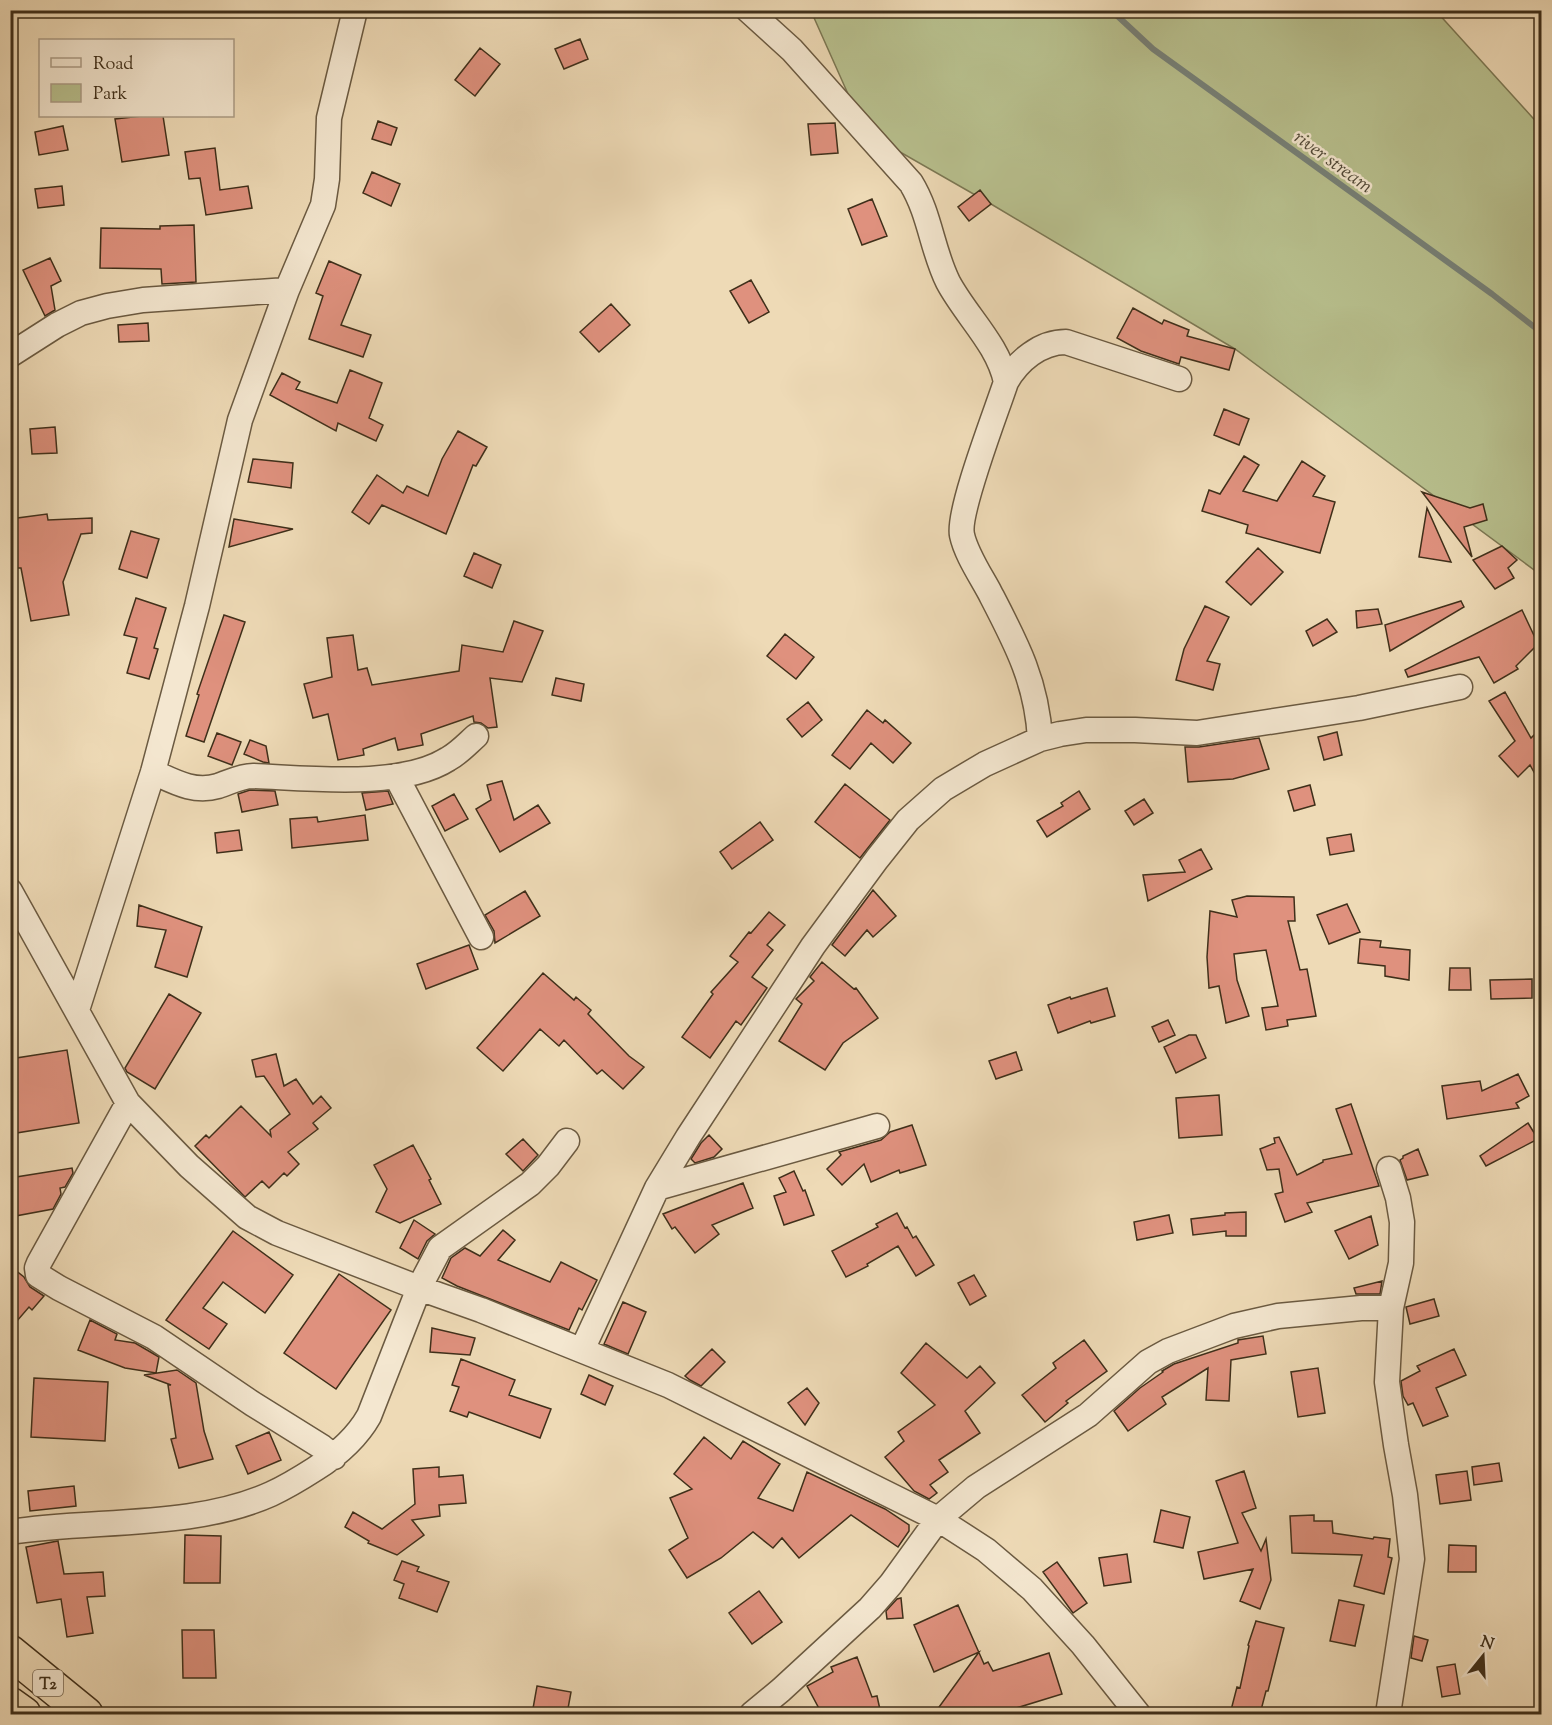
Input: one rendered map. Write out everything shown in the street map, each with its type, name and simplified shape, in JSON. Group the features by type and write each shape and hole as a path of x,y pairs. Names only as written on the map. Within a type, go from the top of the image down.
{"highway":[{"name":"T2","path":"10,1652 86,1714"},
{"name":"T2","path":"10,1704 24,1714"}],"street":[{"path":"77,1010 153,772 197,606 240,420 287,291 323,205 327,179 329,118 355,10"},
{"path":"748,10 792,50 911,183 921,199 947,280 993,349 1004,371 1006,382"},
{"path":"10,355 57,325 81,313 107,306 143,300 287,291"},
{"path":"1040,739 1036,697 1024,662 962,535 966,503 1006,382 1014,367 1022,360 1053,344 1066,342 1179,379"},
{"path":"582,1350 657,1188 688,1137 813,946 877,859 908,820 944,789 985,764 1040,739 1060,734 1086,730 1197,733 1359,708 1460,687"},
{"path":"153,772 192,788 202,789 250,776 334,780 396,776 447,760 476,736"},
{"path":"396,776 481,937"},
{"path":"10,891 128,1103 189,1166 253,1221 278,1233 481,1310 668,1385 938,1519 986,1550 1032,1589 1083,1645 1138,1714"},
{"path":"128,1103 39,1263 38,1275 154,1337 334,1457"},
{"path":"657,1188 877,1126"},
{"path":"10,1532 81,1524 173,1519 229,1508 270,1494 334,1457 358,1434 369,1416 419,1288 440,1248 530,1184 567,1141"},
{"path":"1388,1714 1412,1559 1405,1495 1395,1445 1387,1382 1391,1308 1401,1263 1402,1222 1398,1198 1389,1169"},
{"path":"752,1714 870,1608 891,1584 938,1519 976,1487 1088,1415 1148,1362 1168,1351 1234,1326 1278,1316 1361,1308 1391,1308"}],"green space":[{"path":"811,11 1436,11 1541,127 1541,575 1235,349 865,132"}],"building":[{"path":"580,39 588,59 564,69 555,49"},
{"path":"480,48 500,64 475,96 455,80"},
{"path":"163,117 169,155 122,162 115,119"},
{"path":"378,121 397,128 391,145 372,139"},
{"path":"835,123 838,153 811,155 808,124"},
{"path":"63,126 68,150 39,155 35,132"},
{"path":"215,148 220,190 248,186 252,208 206,215 200,178 189,179 185,152"},
{"path":"372,172 400,184 391,206 363,193"},
{"path":"62,186 64,205 38,208 35,189"},
{"path":"980,190 991,204 969,221 958,207"},
{"path":"872,199 887,236 862,245 848,209"},
{"path":"194,225 196,282 162,284 161,269 100,268 101,228 160,229 160,226"},
{"path":"50,258 61,281 51,286 55,310 45,316 23,270"},
{"path":"329,261 361,275 341,325 371,335 363,357 309,339 323,296 316,293"},
{"path":"751,280 769,312 749,323 730,291"},
{"path":"611,304 630,325 599,352 580,332"},
{"path":"1133,308 1162,324 1164,320 1189,330 1187,336 1235,349 1229,370 1181,357 1179,364 1141,351 1117,338"},
{"path":"148,323 149,341 119,342 118,325"},
{"path":"350,370 382,383 369,418 383,425 376,441 338,423 336,431 270,395 282,373 300,382 296,389 337,403"},
{"path":"1224,409 1249,419 1239,445 1214,435"},
{"path":"55,427 57,453 32,454 30,429"},
{"path":"458,431 487,447 476,466 473,465 446,534 382,505 369,524 352,512 377,475 403,493 407,486 428,496 442,459"},
{"path":"1244,456 1259,465 1243,491 1277,501 1302,461 1325,476 1313,496 1335,502 1320,553 1246,533 1248,525 1202,511 1209,490 1220,494"},
{"path":"253,459 293,463 291,488 248,482"},
{"path":"1422,492 1470,508 1483,504 1487,520 1464,527 1472,557"},
{"path":"1427,508 1451,562 1419,557"},
{"path":"47,514 48,520 92,518 92,533 81,534 63,582 69,615 31,621 21,568 16,568 10,519"},
{"path":"234,519 293,529 229,547"},
{"path":"131,531 159,539 147,578 119,569"},
{"path":"1502,546 1517,560 1508,568 1514,578 1495,589 1473,560"},
{"path":"1258,548 1283,572 1251,605 1226,582"},
{"path":"474,553 501,565 492,588 464,576"},
{"path":"136,598 166,608 154,648 158,649 149,679 127,673 137,638 124,635"},
{"path":"1461,601 1464,607 1390,651 1385,625"},
{"path":"1205,606 1229,617 1207,661 1220,664 1213,690 1176,680 1184,649"},
{"path":"1378,609 1382,624 1357,628 1356,611"},
{"path":"1522,610 1538,644 1516,666 1518,669 1494,683 1479,657 1408,677 1405,670"},
{"path":"224,615 245,622 204,742 186,736 199,695 197,694"},
{"path":"1327,619 1337,632 1313,646 1306,631"},
{"path":"514,621 543,631 522,682 490,678 497,727 488,728 481,723 474,722 473,716 421,734 423,745 398,750 395,738 363,749 364,755 338,760 328,714 313,718 304,684 332,677 327,638 353,635 358,670 367,668 372,685 459,671 462,645 503,652"},
{"path":"785,634 814,657 796,679 767,656"},
{"path":"556,678 584,684 581,701 552,695"},
{"path":"1505,692 1531,738 1542,727 1542,753 1540,754 1542,770 1535,774 1530,765 1518,777 1499,756 1515,741 1489,701"},
{"path":"808,702 822,720 802,737 787,719"},
{"path":"867,710 883,723 885,720 911,743 893,763 871,743 850,769 832,755"},
{"path":"1337,732 1342,755 1324,760 1318,737"},
{"path":"217,733 241,742 232,765 208,756"},
{"path":"1259,738 1269,769 1233,779 1188,782 1185,747"},
{"path":"250,740 266,746 269,763 244,754"},
{"path":"502,781 514,820 538,805 550,823 500,852 476,809 491,800 487,785"},
{"path":"845,784 890,820 860,858 815,822"},
{"path":"1310,785 1315,805 1294,811 1288,791"},
{"path":"250,790 275,791 278,805 242,812 238,794"},
{"path":"388,791 393,804 366,810 362,793"},
{"path":"1079,791 1090,809 1047,837 1037,821 1063,806 1061,803"},
{"path":"454,794 468,819 445,831 432,806"},
{"path":"1144,799 1153,813 1134,825 1125,811"},
{"path":"365,815 368,840 292,848 290,819 317,817 318,822"},
{"path":"760,822 773,840 732,869 720,852"},
{"path":"239,830 242,850 217,853 215,833"},
{"path":"1351,834 1354,851 1330,855 1327,838"},
{"path":"1201,849 1212,869 1148,901 1143,875 1185,872 1179,860"},
{"path":"873,890 896,916 873,937 867,930 845,956 832,945"},
{"path":"525,891 540,916 495,943 494,931 485,915"},
{"path":"1247,896 1294,897 1295,921 1288,921 1300,970 1307,969 1316,1016 1287,1020 1288,1026 1266,1030 1262,1008 1278,1006 1266,950 1234,954 1237,980 1249,1016 1226,1023 1219,986 1209,988 1207,957 1210,911 1237,917 1232,900"},
{"path":"1347,904 1360,932 1329,944 1317,915"},
{"path":"139,905 202,927 187,977 155,967 166,930 137,926"},
{"path":"769,912 785,925 767,945 773,950 752,977 767,988 741,1025 736,1021 710,1058 682,1037 713,994 711,992 738,962 730,956"},
{"path":"1360,939 1381,941 1380,947 1410,950 1409,980 1385,976 1385,966 1358,963"},
{"path":"469,945 478,969 426,989 417,964"},
{"path":"822,962 854,989 856,988 878,1018 843,1043 825,1070 779,1041 802,1004 796,999 814,981 810,977"},
{"path":"1450,968 1470,968 1471,990 1449,990"},
{"path":"543,973 574,1000 576,997 591,1010 588,1014 629,1056 644,1067 623,1089 602,1070 597,1074 564,1040 559,1046 540,1029 503,1071 477,1048"},
{"path":"1532,979 1532,998 1491,999 1490,980"},
{"path":"1107,988 1115,1016 1091,1023 1090,1021 1058,1033 1048,1005"},
{"path":"169,994 201,1013 155,1089 127,1072 125,1068"},
{"path":"1168,1020 1175,1035 1159,1042 1152,1027"},
{"path":"1189,1035 1196,1035 1206,1058 1176,1073 1164,1047"},
{"path":"67,1050 79,1123 10,1134 10,1059"},
{"path":"1016,1052 1022,1070 996,1079 989,1061"},
{"path":"276,1054 284,1086 296,1079 313,1104 321,1096 331,1108 313,1123 318,1129 288,1152 299,1164 287,1176 284,1173 269,1188 262,1181 245,1197 195,1146 206,1135 209,1138 241,1106 271,1136 270,1130 290,1114 264,1076 256,1077 252,1060"},
{"path":"1518,1074 1529,1096 1516,1103 1519,1108 1447,1119 1442,1086 1480,1081 1482,1091"},
{"path":"1219,1095 1222,1135 1179,1138 1176,1098"},
{"path":"1351,1104 1379,1186 1307,1203 1312,1212 1285,1222 1275,1194 1283,1192 1279,1169 1267,1170 1260,1149 1275,1143 1274,1138 1279,1137 1297,1175 1323,1160 1352,1154 1336,1109"},
{"path":"1528,1123 1538,1139 1486,1166 1480,1156"},
{"path":"912,1125 926,1165 900,1173 899,1170 871,1182 864,1164 842,1185 827,1169 841,1155 839,1152 881,1140 890,1132"},
{"path":"709,1135 722,1149 714,1157 695,1163 691,1159"},
{"path":"523,1139 538,1155 523,1171 506,1154"},
{"path":"413,1145 441,1204 400,1223 376,1212 387,1189 374,1165"},
{"path":"1418,1149 1428,1175 1407,1180 1400,1160 1403,1156"},
{"path":"72,1168 73,1173 65,1187 60,1188 61,1194 53,1209 10,1217 10,1178"},
{"path":"794,1171 803,1191 805,1190 814,1215 784,1225 774,1196 786,1192 779,1178"},
{"path":"743,1183 753,1208 712,1225 719,1234 695,1253 675,1227 672,1229 663,1214"},
{"path":"1246,1212 1246,1236 1226,1236 1226,1231 1193,1235 1191,1219"},
{"path":"897,1213 905,1228 907,1227 913,1238 916,1236 934,1265 916,1276 898,1246 867,1264 868,1266 846,1277 832,1251 878,1227 876,1224"},
{"path":"1169,1215 1173,1233 1137,1240 1134,1222"},
{"path":"1371,1216 1378,1245 1349,1259 1335,1231"},
{"path":"414,1220 435,1234 427,1241 418,1259 400,1248"},
{"path":"503,1230 515,1240 498,1260 550,1282 561,1262 597,1280 582,1310 579,1308 569,1330 442,1278 451,1258 465,1248 480,1256"},
{"path":"233,1231 293,1275 265,1313 223,1282 203,1308 227,1324 209,1349 166,1320"},
{"path":"10,1266 24,1277 30,1287 44,1296 32,1310 29,1307 10,1329"},
{"path":"339,1274 391,1310 336,1389 284,1353"},
{"path":"974,1275 986,1296 970,1305 958,1283"},
{"path":"1382,1281 1380,1294 1356,1294 1354,1288"},
{"path":"1434,1299 1439,1316 1410,1324 1406,1307"},
{"path":"623,1302 646,1312 628,1354 604,1344"},
{"path":"90,1320 117,1334 115,1340 135,1343 159,1357 156,1373 125,1368 78,1350"},
{"path":"432,1328 475,1338 470,1355 430,1352"},
{"path":"1263,1336 1266,1354 1231,1360 1229,1401 1206,1400 1208,1368 1162,1397 1166,1404 1128,1431 1114,1411 1140,1388 1174,1364 1238,1343 1238,1340"},
{"path":"1084,1340 1107,1371 1066,1401 1068,1403 1045,1422 1022,1395 1056,1368 1053,1363"},
{"path":"926,1343 967,1378 980,1366 995,1383 965,1411 980,1433 939,1460 948,1472 930,1485 937,1493 929,1499 914,1491 885,1457 904,1441 898,1432 935,1405 901,1373"},
{"path":"712,1349 725,1362 701,1386 685,1376"},
{"path":"1454,1349 1466,1375 1436,1388 1448,1416 1423,1426 1413,1403 1408,1405 1403,1396 1401,1381 1420,1371 1417,1366"},
{"path":"461,1359 515,1380 509,1395 551,1409 540,1438 469,1412 467,1417 450,1411 459,1387 452,1385"},
{"path":"1318,1368 1325,1413 1298,1417 1291,1372"},
{"path":"177,1370 196,1383 204,1431 213,1459 179,1468 171,1439 176,1438 168,1385 171,1385 144,1375"},
{"path":"589,1375 613,1386 605,1405 581,1394"},
{"path":"34,1378 108,1382 105,1441 31,1437"},
{"path":"807,1388 819,1403 805,1425 788,1403"},
{"path":"269,1432 281,1460 248,1474 236,1446"},
{"path":"704,1437 731,1459 743,1441 780,1464 758,1498 793,1511 807,1472 885,1509 909,1525 909,1531 898,1547 851,1515 799,1558 782,1538 773,1548 753,1532 721,1558 687,1578 669,1550 688,1538 670,1498 692,1489 674,1474"},
{"path":"1499,1463 1502,1481 1474,1485 1472,1467"},
{"path":"439,1467 439,1477 463,1475 466,1503 439,1505 440,1516 412,1520 424,1535 397,1555 368,1543 369,1541 345,1527 353,1512 382,1529 415,1504 413,1469"},
{"path":"1244,1471 1256,1508 1242,1513 1261,1551 1266,1539 1271,1580 1260,1609 1240,1601 1253,1569 1204,1579 1198,1552 1238,1543 1216,1481"},
{"path":"1467,1471 1471,1500 1440,1504 1436,1475"},
{"path":"74,1486 76,1506 30,1511 28,1491"},
{"path":"1161,1510 1190,1517 1183,1548 1154,1542"},
{"path":"1314,1515 1314,1521 1332,1521 1333,1533 1390,1539 1388,1557 1392,1558 1384,1594 1354,1586 1362,1555 1292,1553 1290,1516"},
{"path":"185,1535 221,1536 220,1583 184,1583"},
{"path":"58,1541 64,1574 103,1572 105,1596 87,1597 93,1633 67,1637 61,1599 37,1603 26,1547"},
{"path":"1449,1545 1476,1546 1476,1572 1448,1572"},
{"path":"1127,1554 1131,1582 1104,1586 1099,1558"},
{"path":"402,1561 419,1567 417,1571 449,1582 437,1612 399,1598 404,1584 394,1580"},
{"path":"1057,1562 1087,1603 1073,1613 1043,1572"},
{"path":"759,1591 782,1622 752,1644 729,1613"},
{"path":"901,1598 903,1618 887,1619 886,1611 897,1599"},
{"path":"1339,1600 1364,1605 1355,1646 1330,1641"},
{"path":"958,1605 979,1652 934,1672 914,1625"},
{"path":"1256,1621 1284,1628 1268,1691 1266,1691 1260,1714 1230,1714 1237,1687 1240,1688 1248,1645"},
{"path":"182,1630 214,1630 216,1678 183,1678"},
{"path":"1414,1636 1428,1640 1422,1661 1411,1658"},
{"path":"979,1652 984,1664 988,1662 993,1671 1049,1653 1062,1694 997,1714 934,1714"},
{"path":"857,1657 872,1697 877,1696 881,1714 822,1714 807,1686 833,1672 831,1667"},
{"path":"1455,1664 1460,1694 1442,1697 1437,1667"},
{"path":"537,1686 571,1692 567,1714 532,1714"}],"waterway":[{"name":"river stream","path":"1111,10 1153,49 1492,294 1542,333"}]}
